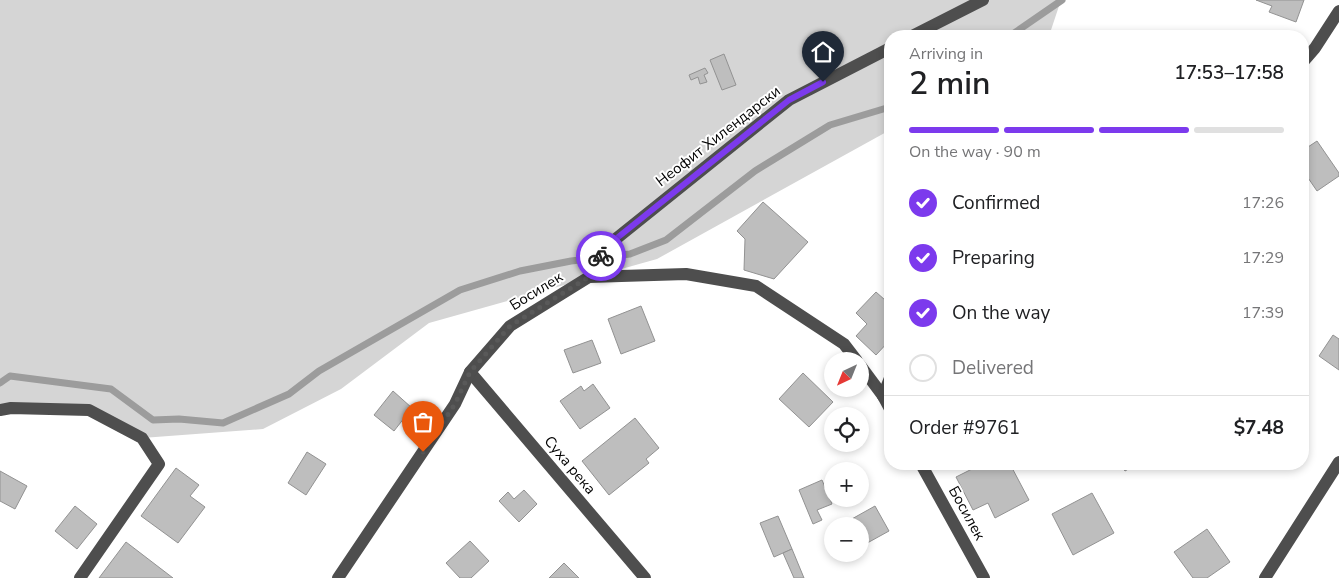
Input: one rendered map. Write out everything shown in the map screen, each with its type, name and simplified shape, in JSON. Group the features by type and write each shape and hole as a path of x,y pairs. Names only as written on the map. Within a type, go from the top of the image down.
{"street":[{"path":"924,30 983,0"},
{"path":"1309,55 1339,11"},
{"name":"Неофит Хилендарски","path":"589,277 607,246 789,100 884,51"},
{"path":"589,277 686,274 756,286 844,344 850,352"},
{"name":"Босилек","path":"338,578 455,404 470,372 510,326 589,277"},
{"name":"Суха река","path":"470,372 645,578"},
{"path":"869,377 883,396"},
{"path":"0,410 11,408 89,410 142,438 159,464 80,578"},
{"path":"1266,578 1339,462"},
{"name":"Босилек","path":"924,470 984,578"}],"shaded area":[{"path":"0,0 1061,0 1051,30 884,30 884,133 657,259 429,323 341,389 263,429 142,438 89,410 0,410"}],"building":[{"path":"1256,0 1304,0 1296,22 1269,12 1272,6"},
{"path":"724,54 736,85 722,90 710,60"},
{"path":"705,68 708,73 704,75 707,82 700,84 698,77 691,80 689,75"},
{"path":"1317,141 1339,173 1339,176 1317,191 1309,179 1309,146"},
{"path":"763,202 808,242 774,279 744,270 745,239 737,231"},
{"path":"876,292 884,299 884,346 876,355 856,336 867,324 856,313"},
{"path":"641,306 655,341 621,354 608,319"},
{"path":"1333,335 1339,339 1339,370 1319,356"},
{"path":"592,340 601,363 573,373 564,350"},
{"path":"803,373 824,393 824,398 829,398 833,402 828,407 824,407 824,411 809,427 779,399"},
{"path":"593,384 610,408 580,429 560,401 581,386 584,391"},
{"path":"393,391 412,408 394,431 374,415"},
{"path":"635,418 659,448 646,459 649,463 609,495 582,461"},
{"path":"307,452 326,464 306,495 288,483"},
{"path":"176,468 199,485 190,496 205,507 178,543 141,516"},
{"path":"970,470 1013,470 1029,500 995,518 988,503 973,510 956,477"},
{"path":"0,471 27,486 15,509 0,501"},
{"path":"822,480 824,485 824,507 817,510 822,520 813,524 799,490"},
{"path":"524,490 537,504 519,522 499,501 508,492 514,499"},
{"path":"1092,493 1114,533 1073,555 1052,514"},
{"path":"75,506 97,524 77,549 55,531"},
{"path":"875,506 889,531 869,542 869,517 855,517"},
{"path":"778,516 792,549 774,557 760,523"},
{"path":"1207,529 1230,562 1207,578 1193,578 1174,552"},
{"path":"470,541 489,561 471,578 460,578 446,563"},
{"path":"126,542 173,578 99,578"},
{"path":"792,549 804,578 794,578 783,553"},
{"path":"564,563 579,578 549,578"}],"waterway":[{"path":"1019,30 1062,0"},
{"path":"0,383 10,376 111,389 153,420 179,419 223,423 289,394 319,371 460,290 520,271 571,261 630,254 666,240 755,171 830,125 884,109"}],"way so far":[{"path":"423,452 455,404 470,372 510,326 589,277 601,256"}],"route":[{"path":"601,256 607,246 789,100 823,82"}]}
